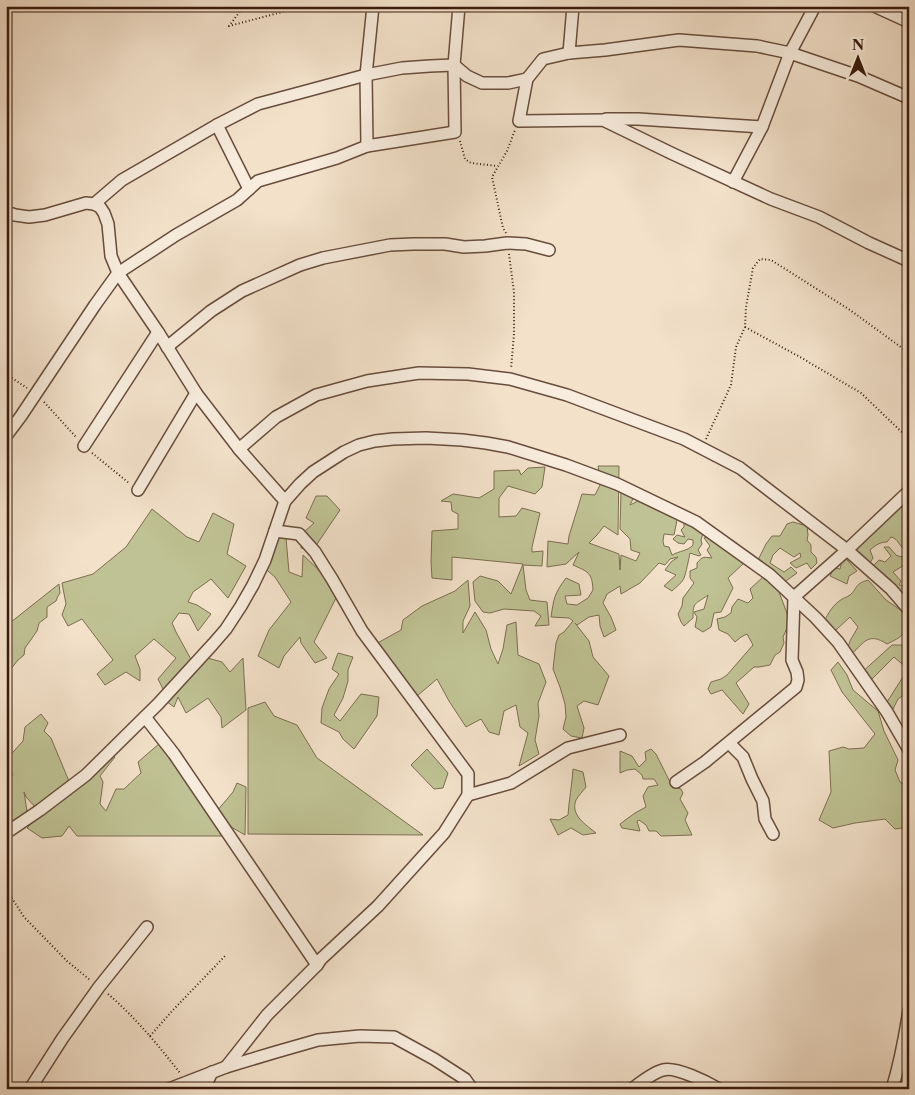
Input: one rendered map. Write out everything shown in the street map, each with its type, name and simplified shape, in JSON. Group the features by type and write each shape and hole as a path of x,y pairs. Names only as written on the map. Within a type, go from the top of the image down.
{"street":[{"path":"366,146 366,75 373,6"},
{"path":"6,436 118,273 176,235 237,200 258,181 338,158 366,146 455,132 454,65 459,6"},
{"path":"569,53 573,6"},
{"path":"733,182 762,127 790,53 815,6"},
{"path":"874,6 909,22"},
{"path":"762,127 638,119 519,121 527,78 543,59 569,53 679,40 757,46 790,53 858,76 909,98"},
{"path":"94,204 122,180 217,125 258,104 366,75 402,68 454,65 467,76 482,82 508,83 527,78"},
{"path":"603,120 771,200 819,217 909,261"},
{"path":"217,125 249,189"},
{"path":"6,212 30,217 45,215 86,203 100,207 108,224 111,256 118,273 196,393 239,449 286,501"},
{"path":"167,347 211,311 242,291 300,265 322,258 390,245 413,244 485,246 507,243 526,244 548,250"},
{"path":"84,446 158,332"},
{"path":"239,449 276,417 316,395 367,381 419,373 468,374 510,378 567,395 684,439 740,468 847,550 891,589 909,610"},
{"path":"138,490 196,393"},
{"path":"6,833 40,810 86,774 192,668 226,629 253,585 276,531 286,501 300,484 313,472 344,452 359,445 393,439 462,440 508,447 566,465 616,484 696,522 770,575 816,618 838,642 887,712 909,750"},
{"path":"676,782 705,762 796,688 797,672 792,660 794,597 909,491"},
{"path":"226,1067 268,1015 317,965 320,958 378,906 412,870 444,834 468,795 468,774 362,631 314,552 299,534 276,531"},
{"path":"144,717 174,754 317,965"},
{"path":"468,795 511,783 568,748 620,735"},
{"path":"729,743 743,757 763,801 766,820 773,834"},
{"path":"30,1089 62,1039 99,987 146,927"},
{"path":"892,1089 909,1010"},
{"path":"170,1089 226,1067 318,1040 360,1036 394,1037 466,1079 472,1089"},
{"path":"632,1089 661,1070 668,1068 706,1081 719,1089"},
{"path":"204,1089 212,1072"}],"path":[{"path":"244,6 229,26 306,6"},
{"path":"455,132 466,159 471,163 498,166"},
{"path":"701,448 731,386 736,347 745,327 746,307 753,268 760,259 771,260 850,310 909,353"},
{"path":"745,327 861,393 909,439"},
{"path":"6,374 36,394 84,446 138,490"},
{"path":"150,1036 225,956"}],"green space":[{"path":"598,466 619,466 618,535 604,526 589,543 619,554 620,570 621,555 636,561 640,553 631,550 630,539 620,529 621,492 634,497 630,505 638,501 676,515 674,535 664,534 663,541 664,546 669,547 672,555 689,549 693,545 693,540 688,539 684,544 678,543 673,539 677,535 685,537 681,530 684,527 684,522 693,517 696,529 703,533 702,544 698,550 701,555 690,553 684,578 672,591 664,586 676,575 665,570 678,557 670,559 665,565 659,563 640,583 621,594 620,586 607,594 603,603 616,630 604,637 599,615 589,617 577,625 575,623 589,641 593,657 609,676 598,705 584,701 577,706 584,728 582,738 571,736 563,729 566,717 565,704 553,669 556,643 559,635 573,621 569,618 551,617 555,596 566,578 579,584 581,595 565,596 567,604 577,605 588,598 593,590 592,579 588,573 573,565 579,552 566,564 547,567 548,541 568,544 582,494 595,495 601,483"},
{"path":"545,467 542,487 535,494 508,486 499,498 499,517 516,516 522,508 540,513 532,552 543,551 542,566 523,565 526,590 530,600 547,602 549,625 535,626 541,616 534,611 504,609 490,613 483,612 475,601 473,582 480,576 498,581 511,594 523,564 452,557 452,580 432,578 432,531 458,529 458,514 452,511 451,502 441,501 453,494 479,498 494,489 494,471 519,470 521,475 528,468"},
{"path":"316,496 327,496 340,510 313,550 301,548 304,532 314,523 306,518"},
{"path":"909,502 909,562 893,572 901,581 899,585 905,586 906,593 909,595 909,602 871,568 879,560 885,562 891,556 884,547 889,547 896,555 901,557 908,553 896,540 891,537 887,542 878,544 870,550 873,558 866,569 854,552 859,539 887,516"},
{"path":"152,509 187,537 199,542 213,513 234,524 227,554 246,566 228,598 211,579 193,592 188,602 197,605 211,614 198,631 189,614 179,613 172,623 193,663 204,657 222,662 230,672 243,658 246,710 222,728 221,717 208,698 186,713 178,697 174,707 166,701 166,695 158,679 176,658 154,639 135,656 140,669 140,681 126,672 105,685 97,674 113,660 82,619 68,626 62,615 66,604 62,583 93,574 126,547"},
{"path":"793,522 807,526 807,540 811,545 811,552 816,557 817,563 811,569 807,563 796,568 790,563 801,557 800,553 794,557 780,548 773,555 770,563 784,572 791,567 797,573 783,583 756,564 772,536 780,536 787,524"},
{"path":"282,532 286,538 289,572 302,577 303,555 324,575 336,598 314,642 327,658 315,663 301,643 300,637 284,656 279,668 258,656 269,630 291,602 275,577 262,566"},
{"path":"708,537 744,563 728,578 733,588 721,612 714,613 711,627 703,632 695,627 697,617 694,612 704,609 708,595 694,606 693,618 684,626 678,614 683,598 694,583 690,578 690,571 697,568 697,563 702,558 712,558 707,550 710,546 704,538"},
{"path":"839,551 857,571 849,576 847,584 830,576 834,568 840,569 842,561"},
{"path":"763,577 773,583 779,592 788,616 788,626 783,637 784,643 780,652 775,655 770,665 754,667 736,683 749,704 743,714 722,690 711,694 708,689 711,682 727,675 753,645 747,634 735,642 728,634 719,630 717,619 731,613 732,607 738,599 748,603 753,598 750,589"},
{"path":"468,580 470,606 463,621 463,633 475,612 486,630 491,649 498,664 507,625 516,622 518,655 539,664 546,682 538,703 539,716 535,740 539,754 519,766 528,733 520,727 516,705 504,711 499,735 489,732 481,719 466,727 437,679 417,696 372,646 401,630 403,620 422,606 455,591"},
{"path":"868,580 886,600 909,616 908,622 903,634 896,639 887,644 876,639 867,640 852,654 847,650 858,627 850,617 836,630 824,622 836,604 850,595 860,583"},
{"path":"59,584 60,593 56,601 47,607 47,617 39,623 37,631 25,648 24,655 6,675 6,626"},
{"path":"909,636 909,691 898,699 893,709 887,712 887,702 908,669 894,657 871,680 860,674 892,645 905,645"},
{"path":"338,653 353,657 348,670 348,681 343,698 334,715 340,721 361,694 379,697 377,716 354,749 343,739 339,732 321,723 322,708 329,689 339,674 332,669"},
{"path":"838,662 847,675 853,690 878,711 884,731 898,760 895,770 900,782 909,788 909,827 895,829 885,819 833,828 819,820 831,792 829,751 843,747 849,749 864,748 875,734 842,692 831,670"},
{"path":"265,702 274,716 297,725 317,758 423,835 248,834 248,708"},
{"path":"41,714 48,723 44,731 51,738 71,786 37,809 24,792 28,818 6,828 6,811 11,807 6,799 6,780 13,775 6,760 23,741 25,727"},
{"path":"160,743 224,836 77,836 69,826 62,836 42,838 27,828 107,750 115,757 100,776 103,782 100,804 106,811 116,789 124,789 141,773 138,762"},
{"path":"427,749 448,773 443,788 434,789 411,765"},
{"path":"651,749 656,754 672,786 681,789 683,793 680,799 688,813 685,820 692,835 661,836 656,831 649,831 646,825 639,820 637,821 640,831 622,828 620,824 646,807 643,796 648,787 658,785 654,779 643,779 642,775 635,769 620,773 620,751 632,756 639,767 646,760 645,752"},
{"path":"573,769 583,772 586,787 576,800 575,810 580,819 596,833 583,835 571,828 558,835 550,819 559,820 568,815"},
{"path":"237,783 246,787 245,835 226,824 217,811 233,792"}]}
